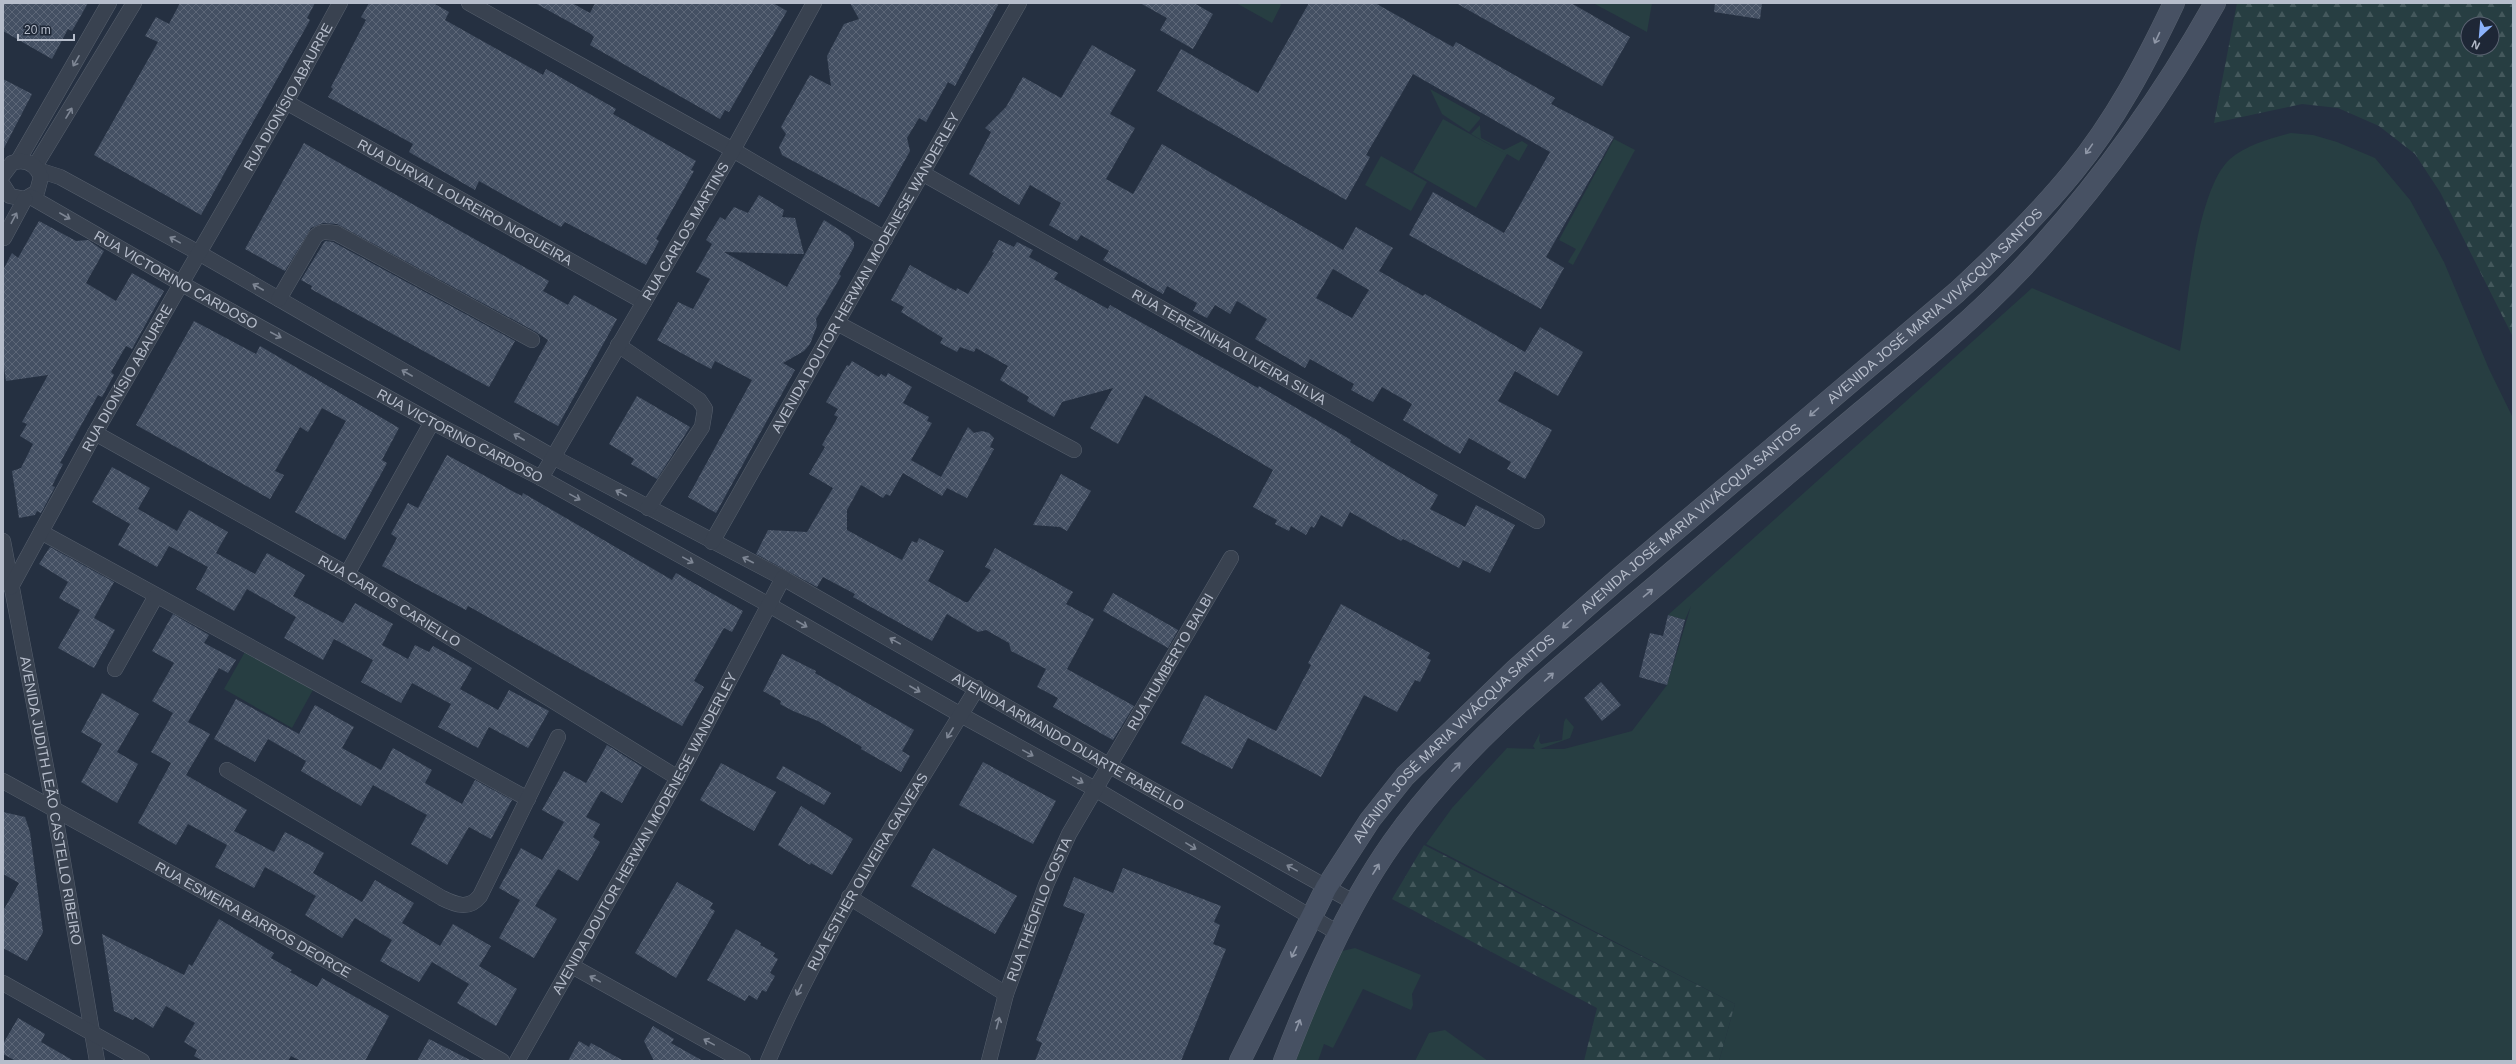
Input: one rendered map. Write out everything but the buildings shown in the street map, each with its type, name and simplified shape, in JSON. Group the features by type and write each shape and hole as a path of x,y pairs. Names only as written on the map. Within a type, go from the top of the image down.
{"main road":[{"name":"AVENIDA JOSÉ MARIA VIVÁCQUA SANTOS","path":"1240,1061 1326,888 1370,820 1405,776 1516,669 1624,574 1957,292 2028,223 2074,171 2119,106 2149,55 2174,3"},
{"name":"AVENIDA JOSÉ MARIA VIVÁCQUA SANTOS","path":"1284,1061 1338,933 1391,844 1433,790 1506,717 1576,653 1891,387 2018,272 2092,188 2153,105 2215,3"}],"street":[{"path":"3,175 7,167 18,161 109,3"},
{"path":"3,237 28,198 40,185 37,168 48,146 134,3"},
{"name":"RUA DIONÍSIO ABAURRE","path":"11,587 95,433 286,102 340,3"},
{"path":"470,3 733,150 884,239"},
{"name":"RUA CARLOS MARTINS","path":"553,457 733,150 814,3"},
{"name":"AVENIDA DOUTOR HERWAN MODENESE WANDERLEY","path":"712,542 1018,3"},
{"name":"RUA DURVAL LOUREIRO NOGUEIRA","path":"286,102 644,302"},
{"path":"48,146 52,165 60,177"},
{"name":"RUA VICTORINO CARDOSO","path":"3,185 10,196 28,198 432,422 541,478 553,457 199,253 60,177 24,161 18,161"},
{"name":"RUA TEREZINHA OLIVEIRA SILVA","path":"922,173 1537,521"},
{"path":"279,299 315,237 319,233 326,231 336,233 532,340"},
{"path":"837,323 1074,450"},
{"path":"618,345 699,400 705,408 702,427 648,508"},
{"path":"347,574 432,422"},
{"name":"RUA CARLOS CARIELLO","path":"95,433 347,574 678,778"},
{"name":"AVENIDA ARMANDO DUARTE RABELLO","path":"553,457 783,578 978,688 1110,766 1355,903"},
{"name":"AVENIDA ARMANDO DUARTE RABELLO","path":"541,478 769,605 961,716 1095,789 1338,933"},
{"path":"41,532 528,799"},
{"name":"AVENIDA JUDITH LEÃO CASTELLO RIBEIRO","path":"3,541 54,809 97,1061"},
{"name":"RUA HUMBERTO BALBI","path":"1110,766 1231,558"},
{"path":"769,605 783,578"},
{"path":"115,669 156,596"},
{"name":"AVENIDA DOUTOR HERWAN MODENESE WANDERLEY","path":"517,1061 678,778 769,605"},
{"name":"RUA ESTHER OLIVEIRA GALVEAS","path":"768,1061 809,970 849,897 978,688"},
{"path":"227,770 442,898 460,905 471,904 480,896 558,737"},
{"name":"RUA THÉOFILO COSTA","path":"989,1061 1006,994 1046,885 1069,834 1110,766"},
{"name":"RUA ESMEIRA BARROS DEORCE","path":"3,781 263,924 502,1061"},
{"path":"849,897 1006,994"},
{"path":"572,966 743,1061"},
{"path":"3,983 142,1061"}],"green space":[{"path":"1236,3 1280,3 1281,5 1272,23"},
{"path":"1593,3 1652,3 1647,32"},
{"path":"2237,3 2513,3 2513,337 2440,192 2415,154 2379,126 2338,108 2302,104 2214,123"},
{"path":"1430,89 1480,117 1480,119 1469,132 1442,114"},
{"path":"1443,119 1506,154 1471,134 1480,125 1481,138 1504,150 1522,141 1528,145 1519,161 1507,154 1476,208 1413,172"},
{"path":"2291,133 2313,135 2337,142 2375,158 2410,200 2444,262 2489,369 2513,418 2513,1061 1719,1061 1735,1004 1426,844 1452,808 1507,748 1535,749 1533,746 1540,733 1539,741 1541,744 1562,740 1564,722 1566,718 1574,727 1570,738 1540,749 1564,749 1632,731 1667,685 1691,606 1685,620 1668,615 2032,288 2180,351 2190,278 2201,221 2209,195 2218,174 2230,159 2243,150 2267,140"},
{"path":"1614,139 1635,150 1573,265 1568,262 1576,249 1559,240"},
{"path":"1381,156 1427,182 1411,211 1365,185"},
{"path":"246,650 314,688 292,728 224,689"},
{"path":"1424,845 1735,1004 1719,1061 1584,1061 1597,1008 1392,899"},
{"path":"1355,948 1421,975 1412,994 1413,1005 1411,1010 1363,989 1333,1048 1324,1044 1318,1061 1296,1061 1305,1034 1342,951"},
{"path":"1445,1030 1488,1061 1415,1061 1429,1033"}]}
